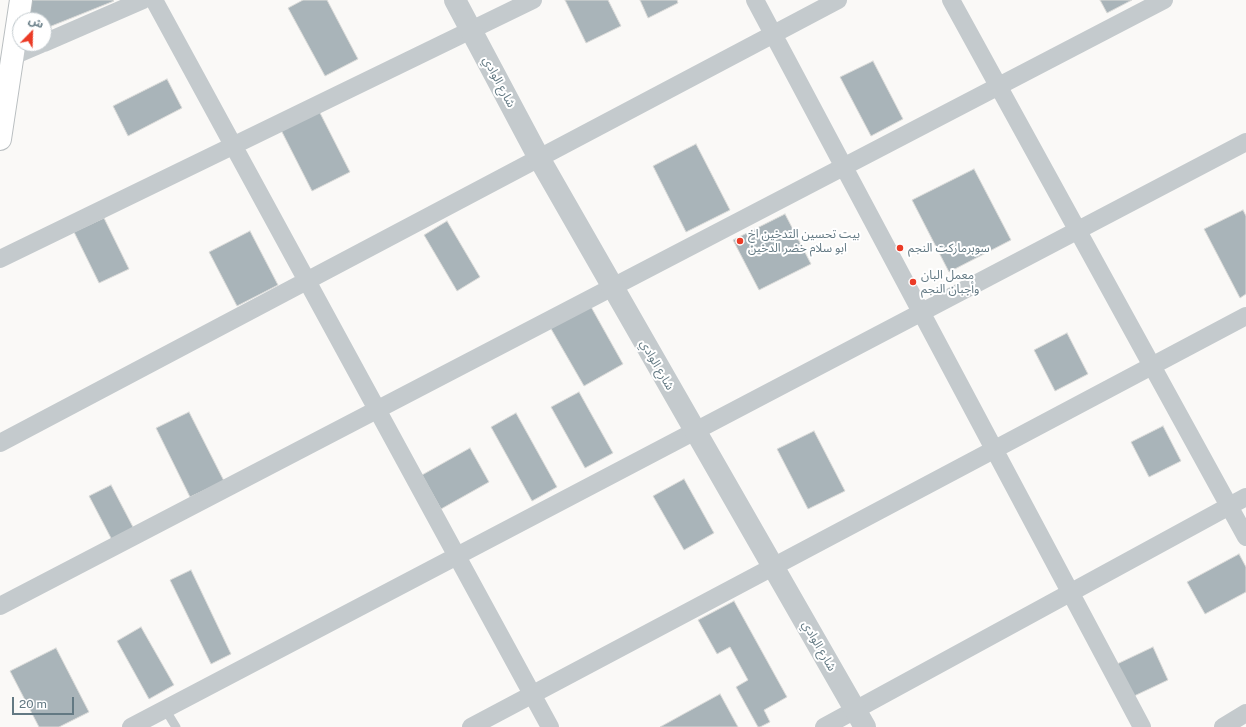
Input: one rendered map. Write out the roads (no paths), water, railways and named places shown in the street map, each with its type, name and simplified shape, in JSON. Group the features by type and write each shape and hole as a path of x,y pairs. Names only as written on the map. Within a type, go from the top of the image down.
{"highway":[{"path":"0,139 21,0"}],"street":[{"path":"52,40 143,0"},
{"path":"154,0 550,727"},
{"name":"شارع الوادي","path":"454,0 539,158 860,719"},
{"path":"0,259 534,0"},
{"path":"755,0 1142,727"},
{"path":"0,443 838,0"},
{"path":"951,0 1246,537"},
{"path":"0,606 1164,0"},
{"path":"13,56 22,52"},
{"path":"131,727 1246,142"},
{"path":"471,727 1246,316"},
{"path":"824,727 860,719 1071,592 1246,497"},
{"path":"1223,727 1246,714"}],"lane":[{"path":"165,709 176,727"}],"place":[{"name":"بيت تحسين التدخين اخ ابو سلام خضر الدخين","path":"740,241"},
{"name":"سوبرماركت النجم","path":"900,248"},
{"name":"معمل البان وأجبان النجم","path":"913,282"}]}
